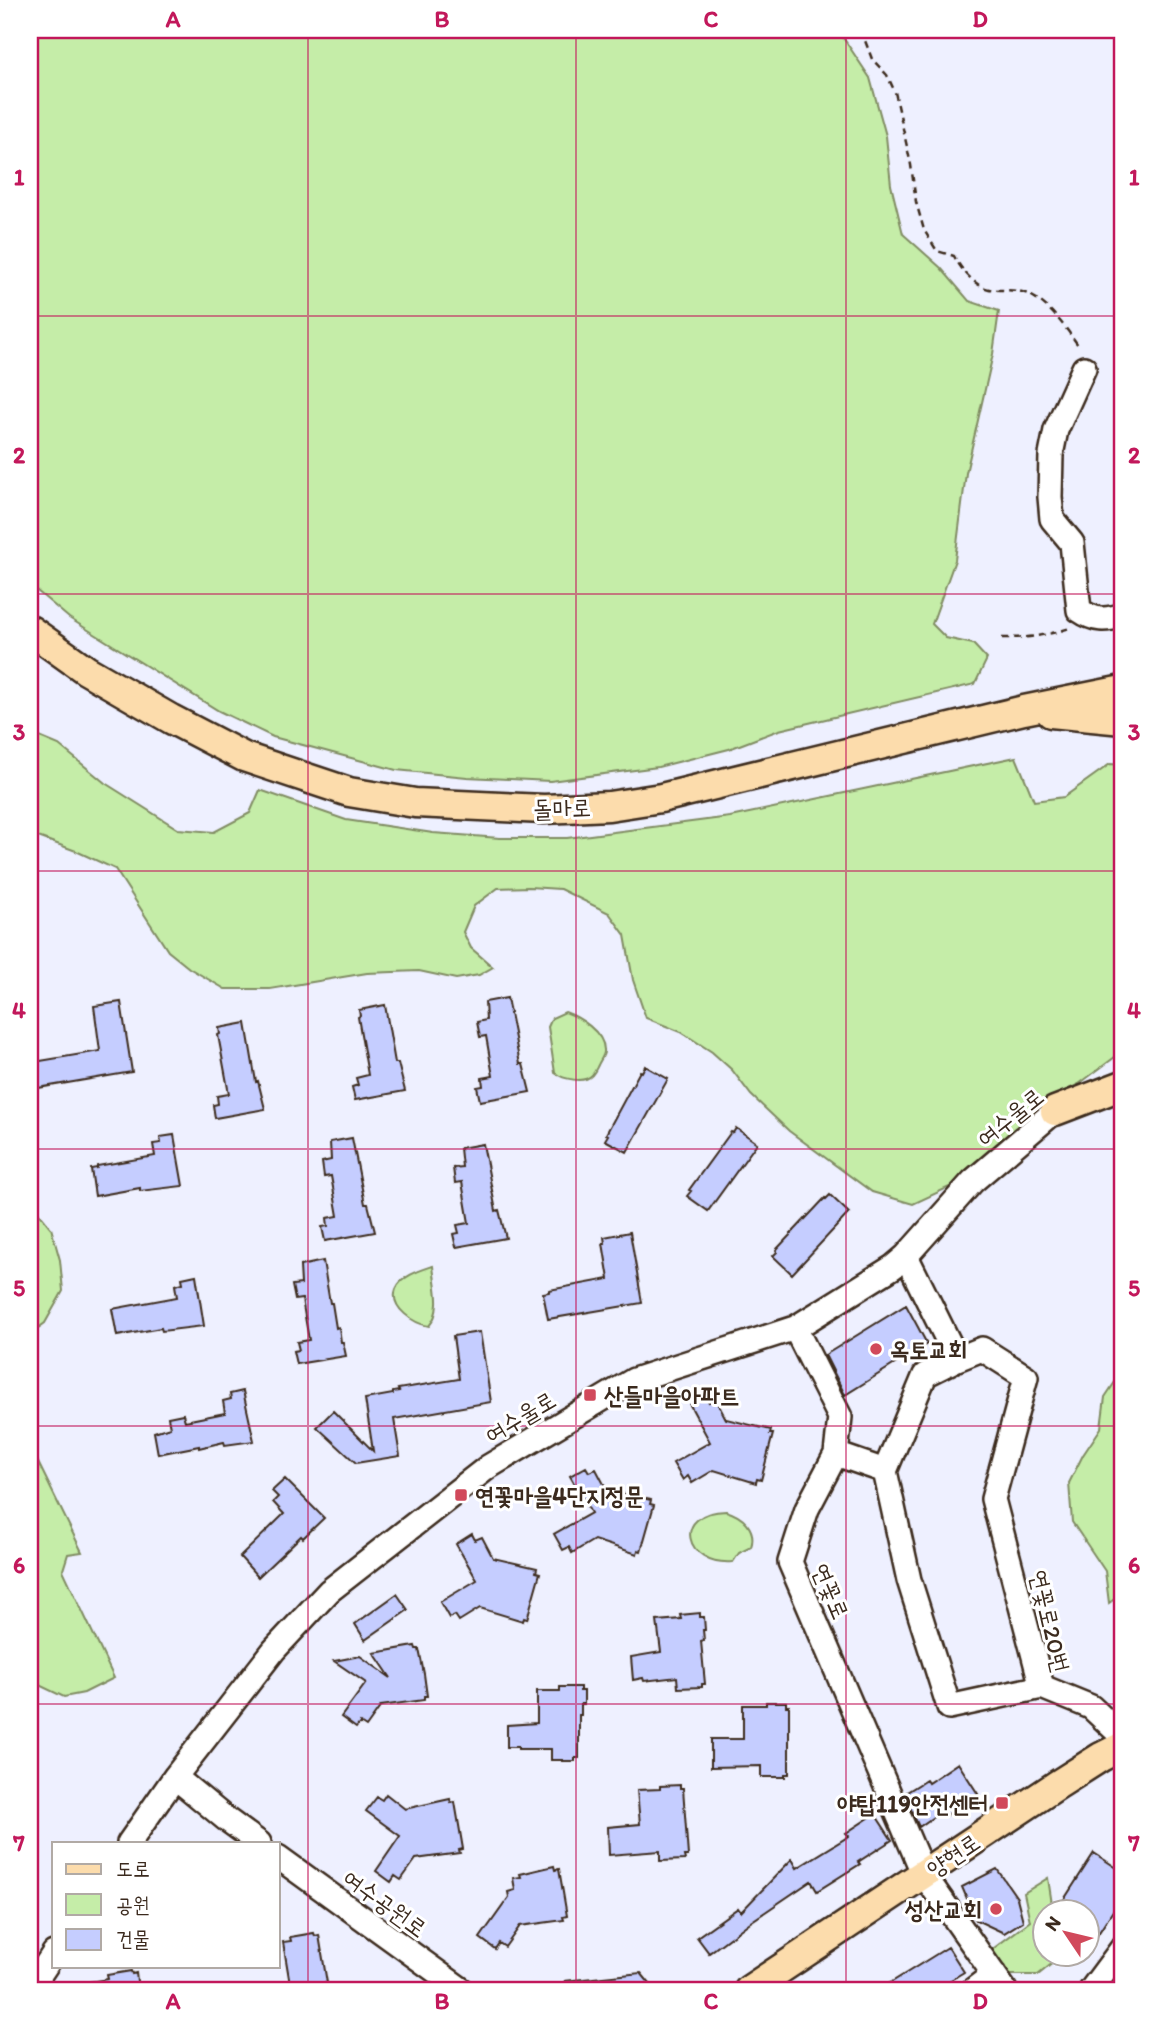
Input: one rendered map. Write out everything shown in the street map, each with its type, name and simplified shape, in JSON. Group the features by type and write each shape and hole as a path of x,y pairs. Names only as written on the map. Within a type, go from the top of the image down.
{"main road":[{"name":"돌마로","path":"30,630 86,670 244,757 349,792 415,803 544,809 609,806 648,800 1024,710 1123,690"},
{"path":"1024,710 1123,670"},
{"path":"1024,710 1123,720"},
{"path":"1055,1111 1123,1086"},
{"name":"양현로","path":"749,1990 1057,1785 1123,1746"}],"street":[{"path":"1084,368 1056,430 1051,455 1052,519 1072,543 1079,610 1092,619 1123,615"},
{"name":"여수울로","path":"130,1842 175,1777 274,1650 329,1591 488,1467 634,1380 795,1328 893,1267 973,1181 1055,1111 1123,1079"},
{"path":"835,1454 885,1471 925,1375 957,1359 906,1256"},
{"name":"연꽃로","path":"795,1328 840,1417 835,1454 807,1509 790,1562 923,1875 986,1986"},
{"name":"연꽃로20번","path":"885,1471 909,1580 949,1707 1042,1687 993,1499 1026,1377 982,1349 957,1359"},
{"path":"1042,1687 1091,1707 1123,1737"},
{"path":"175,1777 258,1842"},
{"name":"여수공원로","path":"280,1858 462,1990"},
{"path":"1091,1990 1123,1947"},
{"path":"30,1989 52,1956"}],"path":[{"path":"862,30 872,58 887,75 895,92 916,202 924,230 937,250 954,256 962,271 986,289 1024,292 1044,305 1063,322 1080,348 1084,368"},
{"path":"1098,36 1123,35"},
{"path":"1002,638 1028,639 1045,636 1092,619"}],"green space":[{"path":"30,30 838,30 870,78 886,136 891,185 903,234 941,268 969,301 999,311 993,354 966,473 955,560 932,624 946,638 973,644 987,659 975,684 779,730 729,749 658,767 550,781 467,777 396,770 273,737 219,711 69,618 30,585"},
{"path":"30,733 59,745 105,783 178,829 214,832 250,813 260,790 346,820 433,833 500,838 567,838 730,817 1016,757 1034,801 1064,797 1110,764 1123,765 1123,1051 1031,1116 956,1184 913,1204 872,1192 789,1131 712,1052 681,1032 646,1018 633,980 625,935 609,913 560,889 498,888 474,906 463,932 471,948 493,967 479,975 456,979 419,971 367,973 270,989 225,989 189,968 168,951 115,869 30,834"},
{"path":"565,1012 590,1026 603,1043 604,1054 588,1078 568,1079 555,1073 548,1027 552,1018"},
{"path":"30,1202 51,1228 60,1260 63,1291 45,1323 30,1334"},
{"path":"433,1266 437,1305 429,1326 405,1314 396,1303 395,1296 402,1280"},
{"path":"1123,1370 1123,1593 1109,1603 1105,1571 1072,1522 1069,1483 1101,1428 1105,1397"},
{"path":"30,1446 82,1552 68,1554 63,1570 114,1678 84,1693 64,1697 41,1686 30,1670"},
{"path":"726,1511 743,1520 752,1534 751,1547 739,1553 733,1562 716,1561 703,1556 690,1538 691,1529 697,1520 708,1514"},
{"path":"1048,1878 1051,1898 1030,1898 1030,1921 1024,1893"},
{"path":"1030,1921 1030,1968 1047,1968 1038,1975 1005,1975 990,1951"}],"building":[{"path":"507,998 520,1064 523,1064 530,1092 480,1101 477,1087 483,1086 482,1078 493,1076 486,1036 480,1037 477,1022 486,1020 485,1002"},
{"path":"121,1002 132,1072 38,1088 34,1062 100,1051 94,1006"},
{"path":"385,1005 395,1063 398,1063 405,1091 355,1100 352,1087 358,1085 356,1078 368,1075 359,1010"},
{"path":"246,1023 256,1082 258,1081 265,1109 215,1118 213,1105 218,1104 217,1096 229,1094 219,1028"},
{"path":"645,1066 668,1079 627,1152 605,1140 608,1135 606,1134"},
{"path":"736,1128 757,1143 708,1211 687,1196 691,1191 689,1190"},
{"path":"174,1135 183,1186 140,1191 140,1188 95,1196 91,1169 155,1156 153,1144 161,1143 160,1137"},
{"path":"352,1138 365,1204 368,1204 375,1232 325,1241 322,1227 328,1226 327,1218 338,1216 331,1176 324,1177 322,1162 331,1160 330,1142"},
{"path":"483,1144 496,1211 499,1210 506,1238 456,1247 453,1234 459,1233 457,1225 469,1223 462,1182 455,1183 453,1168 462,1167 460,1148"},
{"path":"830,1195 849,1213 792,1274 773,1256"},
{"path":"630,1232 642,1303 548,1319 543,1293 609,1279 604,1237"},
{"path":"323,1261 336,1328 339,1327 346,1356 296,1364 293,1351 299,1350 297,1342 309,1340 302,1299 295,1300 292,1285 301,1284 300,1266"},
{"path":"196,1275 204,1326 162,1331 161,1328 117,1336 112,1309 177,1297 175,1285 183,1283 182,1278"},
{"name":"옥토교회","path":"906,1305 927,1344 845,1395 825,1355"},
{"path":"480,1332 491,1402 394,1419 400,1456 356,1463 317,1427 333,1411 373,1451 365,1399 393,1394 399,1391 398,1389 459,1379 453,1336"},
{"path":"243,1391 254,1441 225,1445 224,1442 158,1454 154,1432 170,1427 168,1417 183,1414 185,1421 225,1413 223,1401 231,1399 230,1394"},
{"path":"705,1396 709,1402 715,1398 726,1419 771,1430 770,1434 773,1434 761,1480 757,1479 756,1483 714,1470 692,1483 688,1476 683,1480 673,1463 710,1442 690,1405"},
{"path":"586,1467 589,1472 596,1469 607,1490 651,1500 650,1504 654,1505 641,1551 638,1550 637,1554 594,1540 572,1553 569,1547 563,1550 554,1534 591,1513 570,1476"},
{"path":"285,1479 324,1518 258,1577 240,1557 284,1514 273,1502 278,1497 272,1491"},
{"path":"472,1534 475,1540 482,1537 493,1558 537,1568 536,1572 540,1573 527,1619 524,1618 523,1621 480,1608 459,1621 455,1615 449,1618 440,1602 477,1580 456,1544"},
{"path":"397,1594 408,1610 365,1640 355,1624"},
{"path":"700,1613 700,1617 704,1617 705,1630 704,1640 701,1641 705,1684 702,1684 702,1687 678,1688 677,1677 633,1680 631,1657 661,1652 657,1621 681,1619 680,1615"},
{"path":"415,1646 419,1649 424,1674 427,1696 424,1696 424,1700 381,1706 366,1727 360,1723 356,1728 341,1717 366,1683 334,1661 360,1656 391,1678 374,1653"},
{"path":"560,1687 580,1687 580,1691 584,1691 584,1704 581,1704 579,1715 579,1758 575,1758 575,1761 551,1760 551,1749 507,1747 507,1725 537,1723 537,1691 560,1691"},
{"path":"766,1702 786,1702 786,1706 789,1706 789,1774 785,1774 785,1777 761,1777 761,1766 711,1767 711,1739 743,1739 743,1705 766,1705"},
{"path":"958,1763 978,1794 945,1816 942,1811 919,1827 904,1794 926,1780 928,1783"},
{"path":"680,1785 680,1788 683,1788 688,1856 684,1856 685,1860 660,1861 660,1851 609,1855 608,1827 640,1824 637,1790"},
{"path":"386,1794 405,1809 450,1799 451,1803 455,1802 463,1849 459,1850 460,1853 416,1859 401,1880 395,1876 391,1882 376,1871 400,1836 366,1811 377,1797 382,1800"},
{"path":"875,1814 892,1840 817,1891 811,1881 709,1953 697,1937 738,1908 741,1912 792,1859 797,1868 849,1836 846,1833"},
{"path":"1094,1853 1123,1872 1123,1895 1100,1931 1100,1898 1065,1898"},
{"path":"554,1866 555,1870 559,1869 567,1916 563,1917 564,1920 520,1926 505,1947 499,1943 495,1949 480,1938 509,1897 508,1892 515,1890 513,1878"},
{"name":"성산교회","path":"997,1869 1017,1898 1023,1921 1004,1933 976,1920 962,1887"},
{"path":"314,1933 315,1936 319,1935 327,1983 319,1984 320,1990 291,1990 283,1942 291,1941 290,1937"},
{"path":"948,1947 964,1972 934,1990 879,1990"},
{"path":"131,1971 132,1974 136,1973 138,1990 83,1990 82,1983 108,1979 107,1975"},
{"path":"641,1973 655,1990 566,1990 565,1981"}],"place":[{"name":"옥토교회","path":"876,1349"},
{"name":"산들마을아파트","path":"590,1395"},
{"name":"연꽃마을4단지정문","path":"461,1495"},
{"name":"야탑119안전센터","path":"1002,1803"},
{"name":"성산교회","path":"996,1909"}]}
